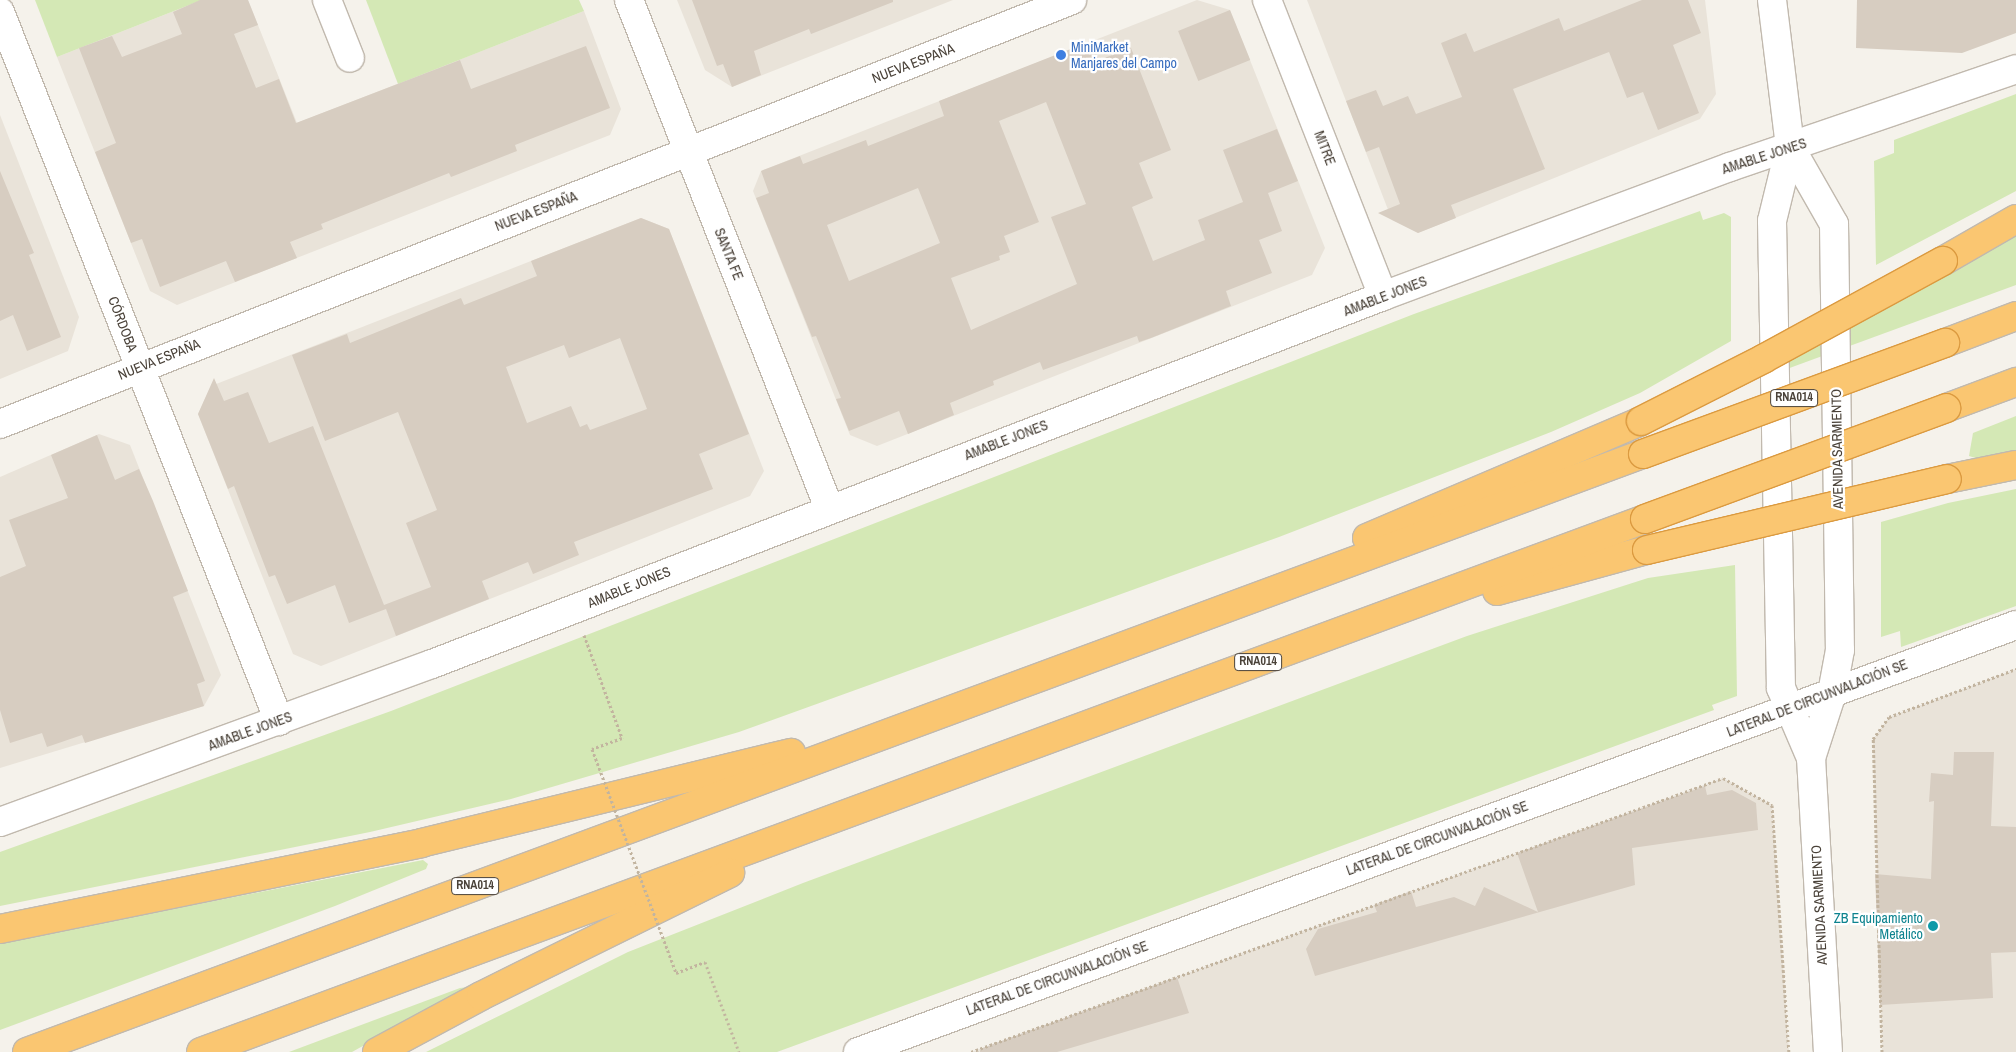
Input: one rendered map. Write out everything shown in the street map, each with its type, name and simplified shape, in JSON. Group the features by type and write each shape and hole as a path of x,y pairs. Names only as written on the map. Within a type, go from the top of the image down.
{"highway":[{"path":"1063,670 1641,420 1763,359 2016,219"},
{"name":"RNA014","path":"27,1052 2016,316"},
{"name":"RNA014","path":"201,1052 2016,382"},
{"path":"1332,636 1647,550 1947,479 2016,466"},
{"path":"0,928 439,839 924,721"},
{"path":"377,1052 481,996 870,805"}],"street":[{"path":"328,0 350,58"},
{"name":"SANTA FE","path":"629,0 829,508"},
{"name":"NUEVA ESPAÑA","path":"0,424 140,366 1072,0"},
{"name":"MITRE","path":"1267,0 1383,296"},
{"name":"AVENIDA SARMIENTO","path":"1772,0 1790,147 1772,221 1781,688 1788,709 1811,758"},
{"name":"CÓRDOBA","path":"0,12 279,721"},
{"name":"AMABLE JONES","path":"0,822 279,721 1383,296 1790,147 2016,69"},
{"name":"AVENIDA SARMIENTO","path":"1790,147 1834,224 1840,650 1832,693 1811,758 1828,1052"},
{"name":"LATERAL DE CIRCUNVALACIÓN SE","path":"858,1052 2016,625"}],"path":[{"path":"584,635 622,738 592,749 676,973 705,962 739,1052"},
{"path":"1882,1052 1873,739 1889,717 2016,670"},
{"path":"970,1052 1723,778 1772,806 1789,1052"}],"shaded area":[{"path":"202,0 248,0 297,123 584,11 621,109 610,135 177,305 150,291 57,57"},
{"path":"677,0 953,0 732,87 705,70"},
{"path":"1197,0 1230,10 1325,248 1312,275 877,446 850,435 753,191 761,171"},
{"path":"1307,0 1705,0 1716,94 1700,119 1418,233 1392,220"},
{"path":"0,115 79,317 68,351 0,379"},
{"path":"641,218 669,229 764,471 750,496 321,666 293,654 198,414 211,386"},
{"path":"99,434 130,445 221,675 204,706 0,768 0,477"},
{"path":"2016,669 2016,1052 1882,1052 1873,739 1889,717"},
{"path":"1723,778 1772,805 1789,1052 971,1052"}],"green space":[{"path":"35,0 202,0 57,57"},
{"path":"366,0 579,0 584,11 398,84"},
{"path":"2016,94 2016,191 1876,265 1874,161 1894,153 1894,140"},
{"path":"1700,211 1703,220 1724,213 1731,217 1731,341 1640,393 1551,432 1279,537 739,732 511,799 370,832 0,906 0,852 391,711 1414,314"},
{"path":"2016,236 2016,285 1762,378 1763,375"},
{"path":"2016,416 2016,452 1979,459 1969,456 1973,433"},
{"path":"2016,489 2016,606 1901,647 1900,631 1881,637 1881,522 1948,503"},
{"path":"1735,565 1737,696 1712,705 1714,710 777,1052 426,1052 628,952 803,883 1467,636 1648,578"},
{"path":"423,860 428,864 426,869 335,906 0,1030 0,943"},
{"path":"469,987 352,1052 289,1052 460,988"}],"building":[{"path":"200,0 248,0 258,25 234,34 256,88 279,79 296,123 460,60 471,89 586,46 610,108 515,145 517,151 451,177 449,173 321,224 323,229 290,242 297,258 235,282 226,261 160,287 142,239 131,243 95,152 116,143 79,48 112,36 122,57 182,34 173,12"},
{"path":"692,0 893,0 893,2 811,34 809,29 754,51 761,75 732,87 723,64 717,66"},
{"path":"1642,0 1688,0 1701,33 1673,45 1699,113 1658,130 1643,92 1627,98 1609,52 1513,89 1545,169 1451,205 1456,218 1418,233 1378,213 1400,204 1379,147 1366,152 1346,101 1376,90 1383,106 1408,96 1416,114 1462,97 1441,43 1466,33 1474,52 1559,18 1564,31"},
{"path":"1857,0 2016,0 2016,33 1962,53 1856,48"},
{"path":"1230,10 1250,60 1198,81 1178,31"},
{"path":"1091,41 1099,60 1131,48 1171,150 1139,163 1153,198 1132,207 1153,261 1205,240 1198,220 1243,202 1223,150 1277,129 1298,181 1268,193 1282,231 1259,240 1272,273 1226,291 1231,306 1151,338 1139,342 1137,336 1043,370 1040,362 993,381 994,385 950,403 954,415 908,434 899,411 849,431 836,399 841,398 816,336 812,337 756,198 769,193 761,171 800,156 803,164 866,140 868,146 944,116 939,101","holes":["1046,102 1086,204 1051,217 1077,284 971,330 951,278 1000,260 999,256 1010,252 1004,236 1039,222 999,121","918,188 940,243 849,281 827,225"]},
{"path":"0,171 34,253 29,255 61,337 27,351 13,315 0,321"},
{"path":"641,218 669,229 749,434 699,454 713,489 574,542 579,555 533,574 528,562 482,581 489,599 396,636 386,609 349,623 335,585 287,604 275,575 269,577 234,486 228,489 198,414 214,378 224,401 248,392 269,443 313,426 384,605 431,587 406,523 437,510 398,412 325,441 292,355 347,334 350,343 461,298 464,305 537,276 531,261","holes":["620,338 647,409 590,430 587,424 580,427 571,406 527,423 506,367 564,345 569,358"]},
{"path":"97,435 115,480 139,469 153,501 188,591 173,597 205,681 197,684 204,706 85,743 82,735 47,747 42,733 10,743 0,710 0,577 26,566 9,520 68,498 51,455"},
{"path":"1954,752 1994,752 1991,826 2016,827 2016,952 1991,953 1993,998 1880,1005 1875,874 1931,879 1934,801 1929,802 1931,773 1953,775"},
{"path":"1705,786 1707,795 1732,790 1756,803 1758,830 1632,848 1635,885 1315,976 1306,949 1318,929 1377,912 1374,905 1411,891 1416,907 1454,897 1475,906 1484,887 1538,912 1517,853"},
{"path":"1177,977 1189,1013 1057,1052 980,1052 980,1049"}],"place":[{"name":"MiniMarket Manjares del Campo","path":"1061,55"},
{"name":"ZB Equipamiento Metálico","path":"1933,926"}]}
